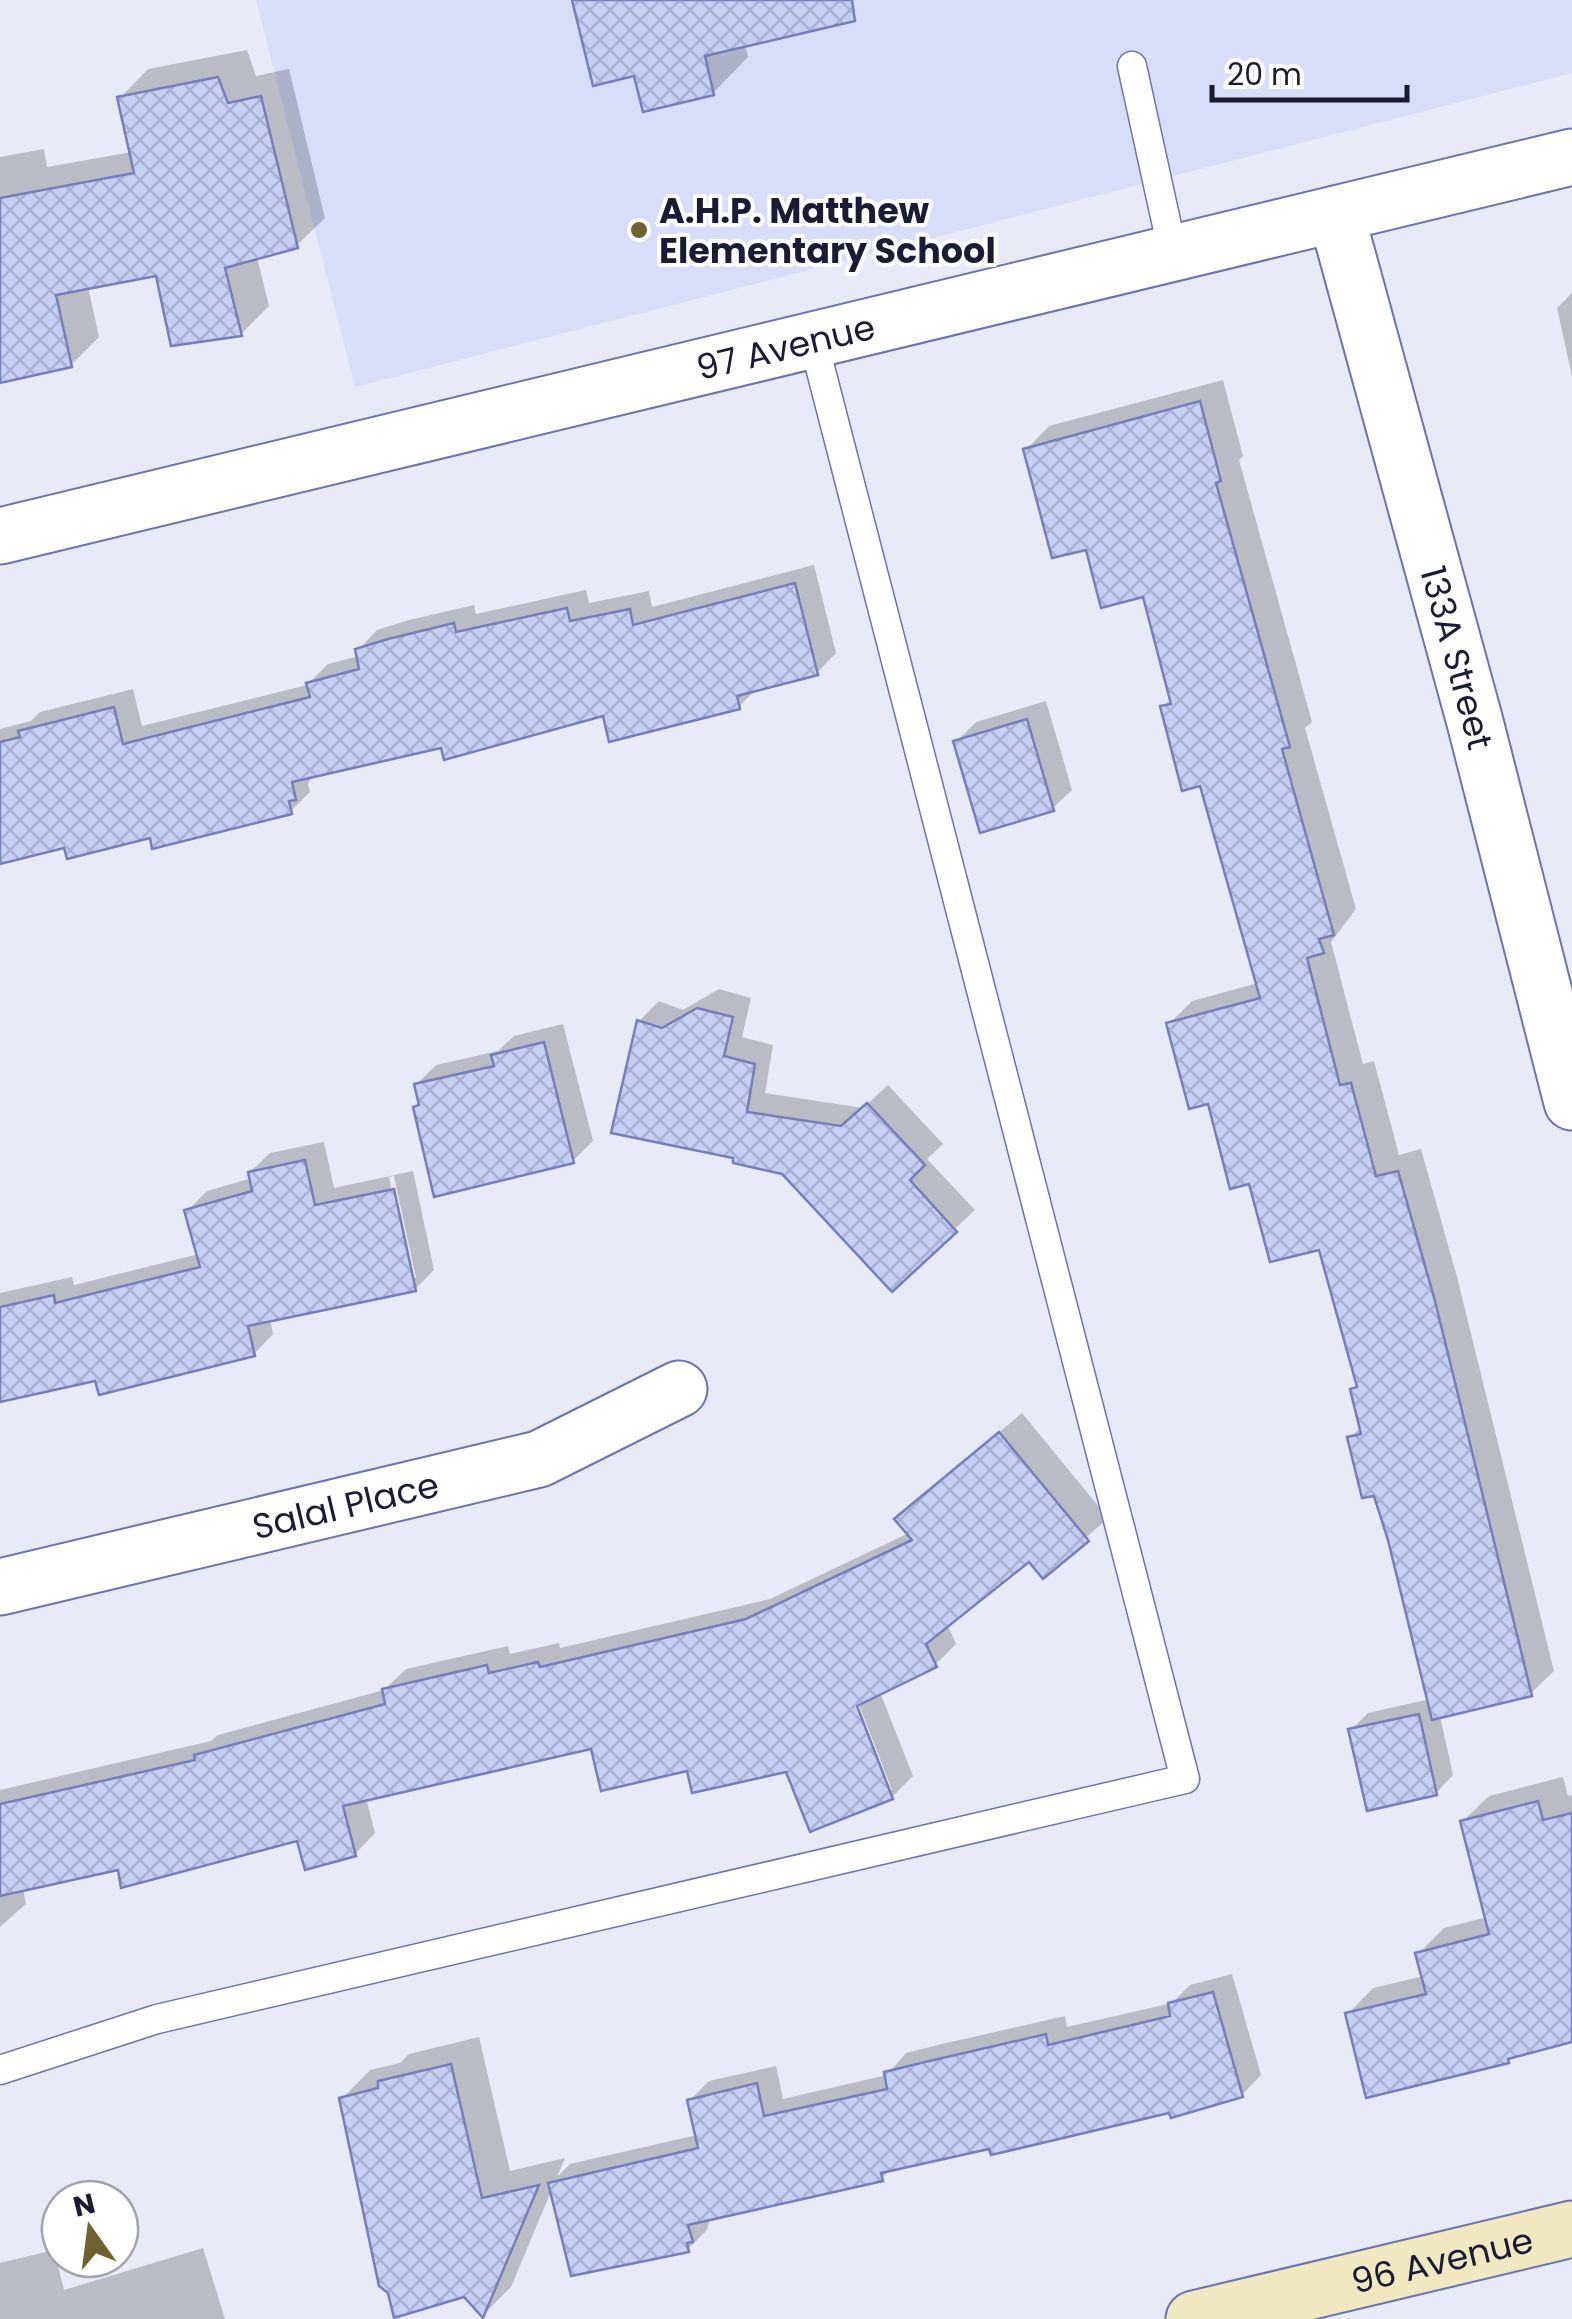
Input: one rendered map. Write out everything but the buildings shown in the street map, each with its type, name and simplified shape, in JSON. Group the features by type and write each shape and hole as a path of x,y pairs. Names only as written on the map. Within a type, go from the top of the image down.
{"main road":[{"name":"96 Avenue","path":"1194,2319 1572,2229"}],"street":[{"name":"97 Avenue","path":"0,536 1572,157"},
{"name":"133A Street","path":"1336,214 1475,722 1572,1102"},
{"name":"Salal Place","path":"0,1587 539,1459 679,1389"}],"lane":[{"path":"1132,66 1173,253"},
{"path":"0,2070 157,2019 1186,1779 812,340"}],"shaded area":[{"name":"A.H.P. Matthew Elementary School","path":"256,0 1572,0 1572,73 355,387"}],"place":[{"name":"A.H.P. Matthew Elementary School","path":"639,230"}]}
